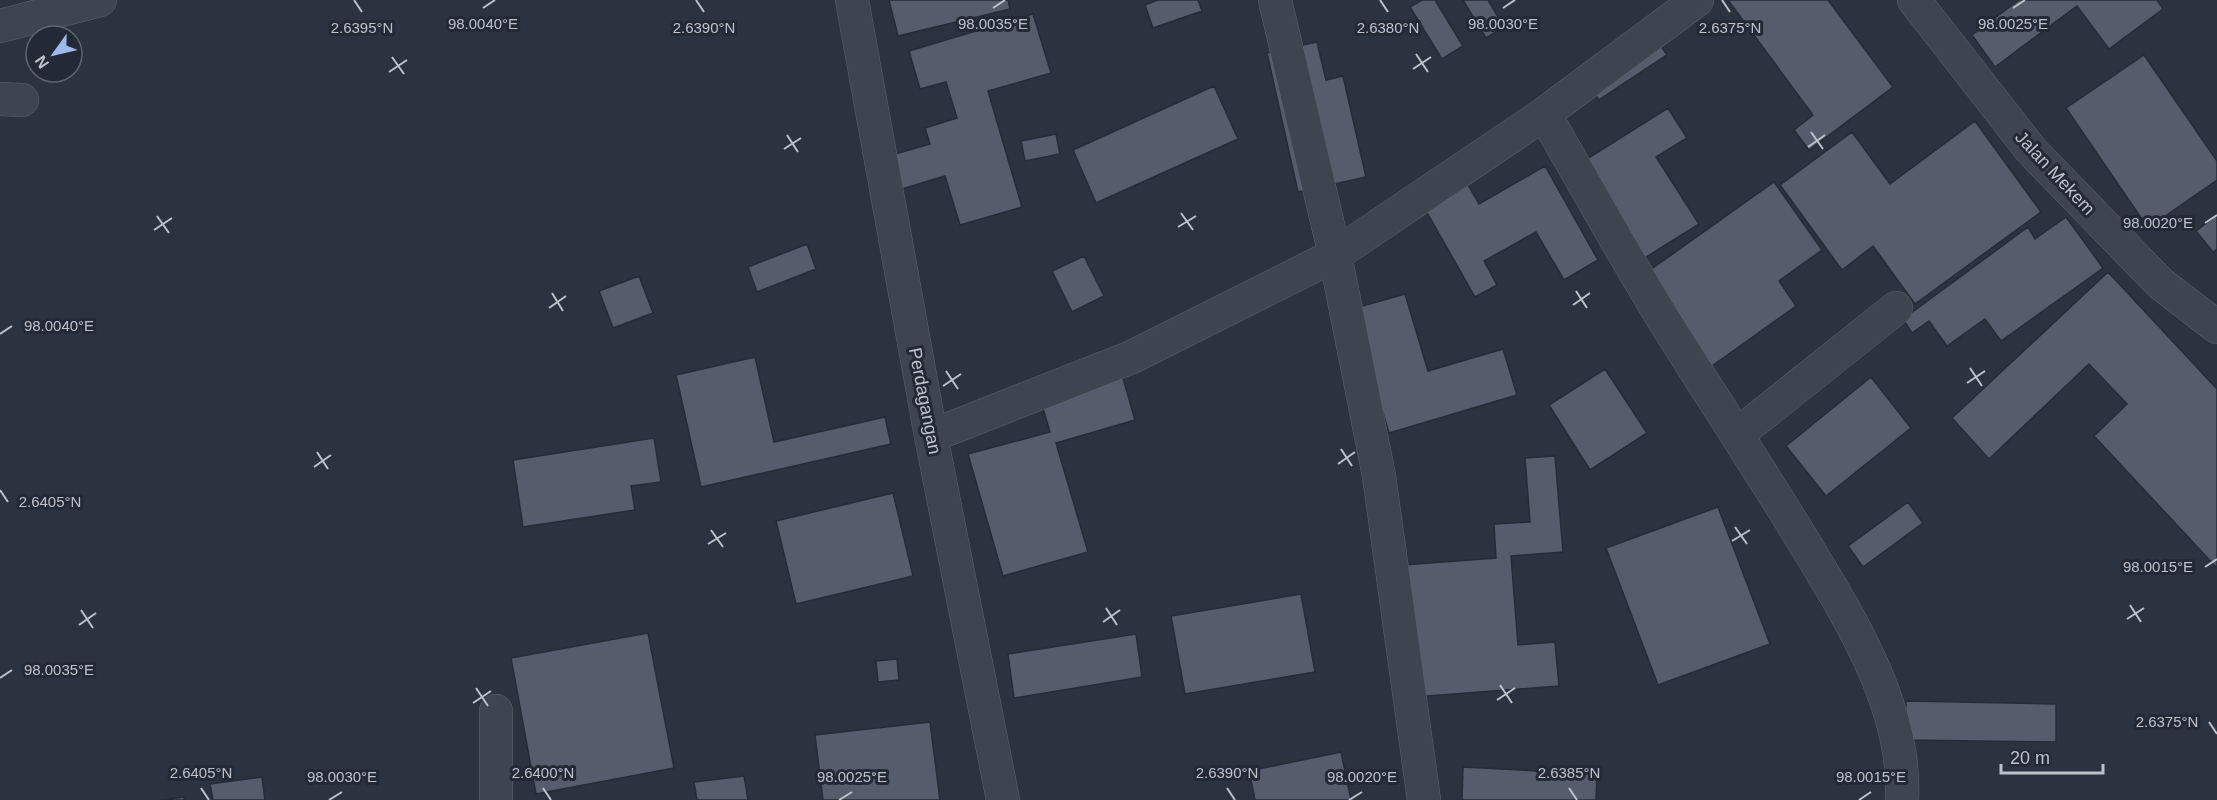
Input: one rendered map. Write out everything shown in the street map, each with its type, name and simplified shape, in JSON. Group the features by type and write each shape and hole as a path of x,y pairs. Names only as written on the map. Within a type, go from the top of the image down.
{"street":[{"path":"0,26 100,0"},
{"name":"Perdagangan","path":"852,0 931,436 1003,800"},
{"path":"1275,0 1335,255 1379,476 1424,800"},
{"path":"931,436 1132,357 1335,255 1544,114 1697,0"},
{"name":"Jalan Mekem","path":"1914,0 2031,150 2160,283 2217,327"},
{"path":"1544,114 1681,348 1738,434 1820,570 1872,666 1899,749 1902,800"},
{"path":"1738,434 1896,308"},
{"path":"496,711 496,800"}],"building":[{"path":"889,0 1008,0 1010,9 898,36"},
{"path":"1158,0 1198,0 1202,11 1153,28 1145,5"},
{"path":"1422,0 1435,0 1463,46 1442,59 1410,7"},
{"path":"1463,0 1488,0 1504,27 1486,38"},
{"path":"1728,0 1828,0 1893,87 1809,150 1794,130 1813,115"},
{"path":"2019,0 2157,0 2163,9 2109,49 2077,6 1995,67 1972,35"},
{"path":"1033,14 1051,73 988,91 1022,207 960,225 945,176 895,191 885,157 930,144 925,128 957,118 946,82 920,89 909,51"},
{"path":"1652,32 1667,55 1599,100 1584,78"},
{"path":"1317,42 1326,80 1343,76 1366,177 1298,192 1267,53"},
{"path":"2144,55 2217,161 2217,180 2148,228 2066,108"},
{"path":"1214,86 1238,139 1096,203 1073,150"},
{"path":"1668,108 1687,138 1656,157 1699,224 1643,259 1582,162"},
{"path":"1975,121 2041,212 1915,304 1873,246 1842,270 1780,185 1852,132 1890,184"},
{"path":"1056,134 1060,154 1025,161 1021,141"},
{"path":"1545,166 1598,260 1564,280 1536,232 1484,261 1497,285 1475,297 1421,202 1464,178 1479,204"},
{"path":"1774,182 1822,250 1779,281 1796,306 1709,368 1643,275"},
{"path":"2217,215 2217,249 2213,252 2196,231"},
{"path":"2066,217 2103,268 2001,341 1985,319 1947,346 1929,321 1912,333 1903,319 2028,227 2035,239"},
{"path":"807,244 816,269 757,292 748,267"},
{"path":"1084,256 1104,296 1072,312 1052,271"},
{"path":"2108,272 2217,389 2217,568 2094,436 2127,404 2089,364 1989,459 1952,418"},
{"path":"639,276 653,313 613,328 599,291"},
{"path":"1405,294 1428,371 1503,349 1517,395 1389,433 1352,309"},
{"path":"755,357 774,442 885,417 891,444 701,487 676,375"},
{"path":"1605,369 1647,433 1590,470 1549,405"},
{"path":"1121,371 1135,420 1056,443 1088,552 1003,576 968,454 1050,432 1039,395"},
{"path":"1871,377 1911,428 1826,496 1786,446"},
{"path":"654,438 661,482 631,486 635,510 523,527 513,460"},
{"path":"1555,456 1563,552 1511,556 1518,645 1555,642 1559,686 1414,697 1403,565 1496,558 1494,524 1530,522 1525,458"},
{"path":"893,493 913,576 796,604 776,521"},
{"path":"1908,502 1923,523 1863,567 1848,546"},
{"path":"1718,507 1770,644 1658,685 1606,548"},
{"path":"1301,594 1315,672 1185,694 1171,616"},
{"path":"648,633 674,768 536,794 511,658"},
{"path":"1136,634 1142,677 1014,698 1008,654"},
{"path":"897,659 899,680 878,682 876,661"},
{"path":"1906,701 2056,704 2056,742 1905,740"},
{"path":"930,722 940,800 823,800 815,735"},
{"path":"1341,752 1351,800 1255,800 1249,771"},
{"path":"1463,767 1597,774 1596,800 1462,800"},
{"path":"744,776 748,800 697,800 694,782"},
{"path":"262,777 265,800 213,800 210,784"},
{"path":"184,797 184,800 161,800"}]}
